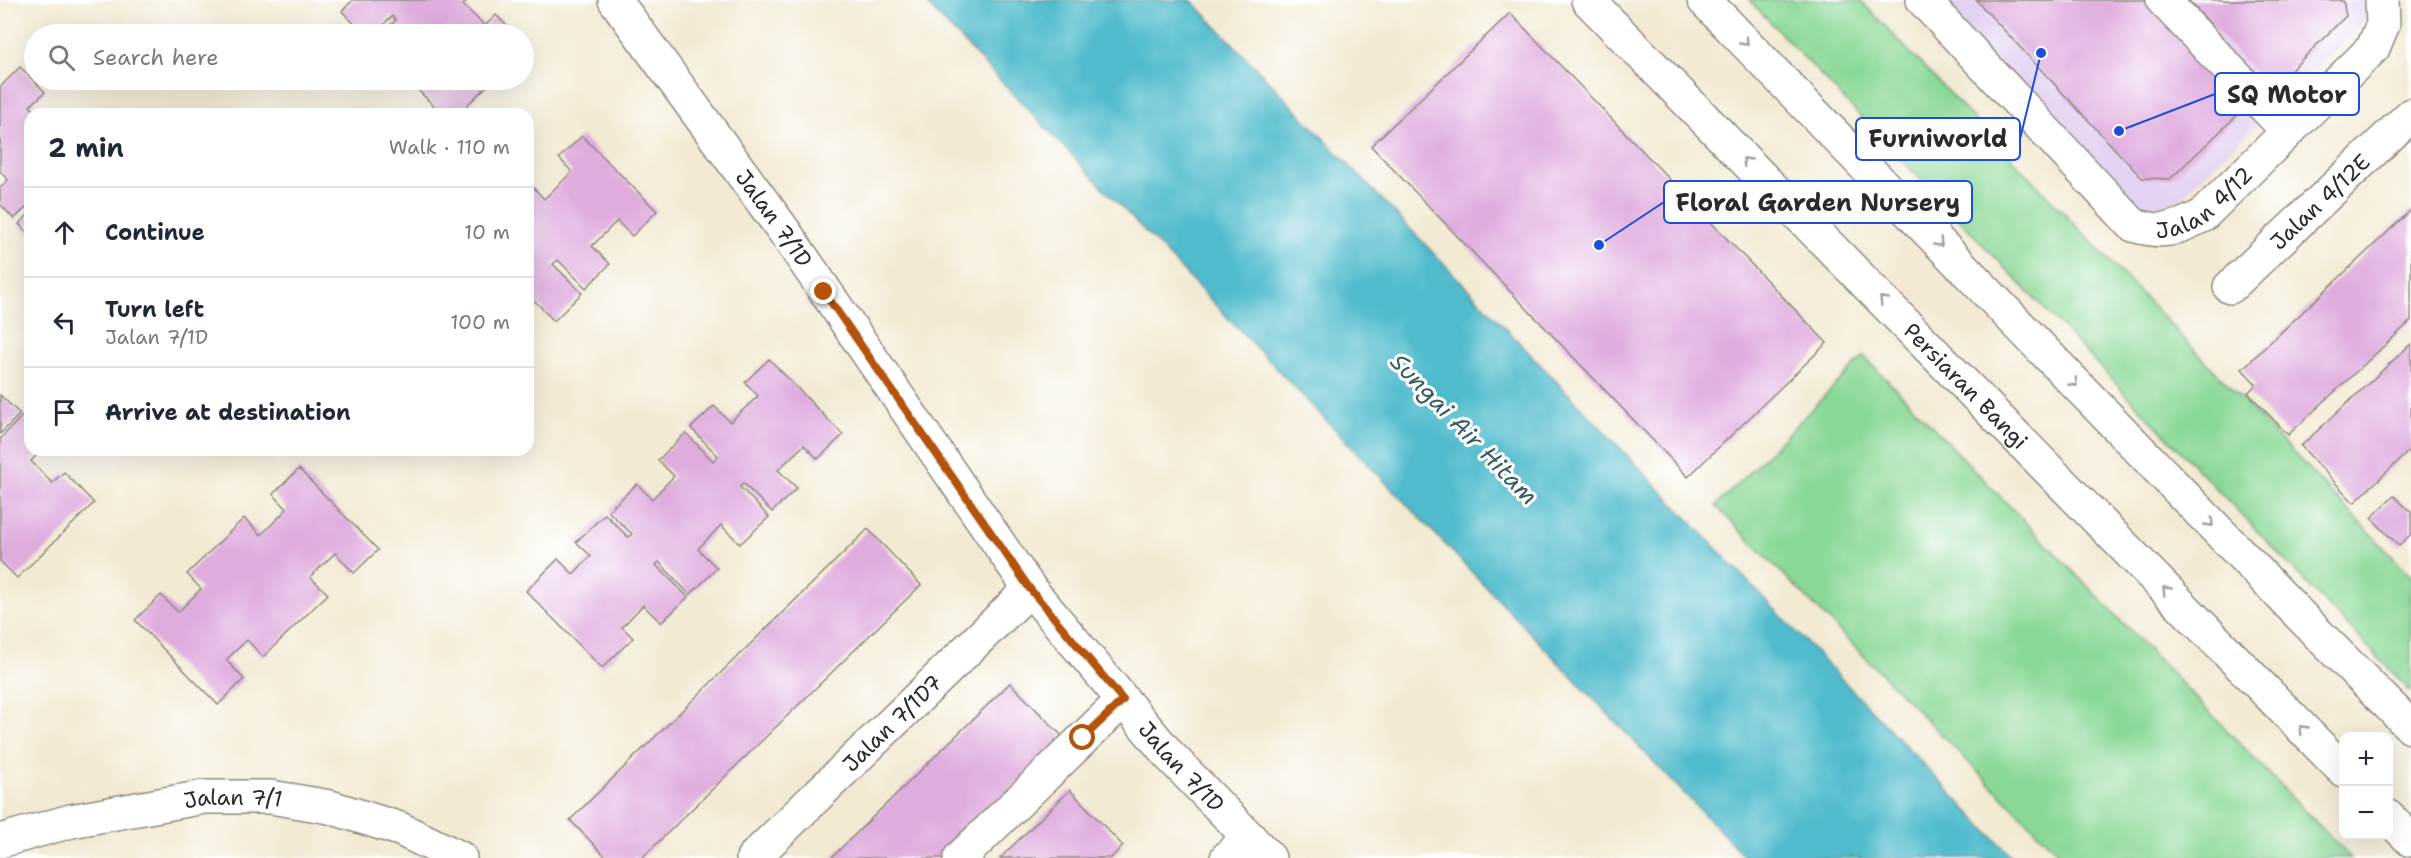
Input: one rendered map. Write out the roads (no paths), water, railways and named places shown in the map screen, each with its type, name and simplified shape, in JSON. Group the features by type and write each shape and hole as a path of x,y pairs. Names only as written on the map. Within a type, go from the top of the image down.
{"street":[{"name":"Jalan 7/1D","path":"615,0 784,231 1030,589 1248,851"},
{"name":"Persiaran Bangi","path":"1588,0 2339,767"},
{"path":"1704,0 2320,637 2411,726"},
{"name":"Jalan 4/12","path":"1923,0 2133,225 2155,232 2178,228 2202,216 2373,48 2383,24 2382,0"},
{"path":"2163,0 2288,131"},
{"name":"Jalan 4/12E","path":"2230,287 2411,115"},
{"name":"Jalan 7/1D7","path":"753,858 1030,589"},
{"path":"960,858 1123,700"},
{"name":"Jalan 7/1","path":"0,841 71,821 204,797 271,797 330,807 400,829 460,858"},
{"path":"2393,822 2411,840"}],"water":[{"name":"Sungai Air Hitam","path":"923,0 1191,0 2013,858 1746,858"}],"place":[{"name":"Furniworld","path":"2041,53"},
{"name":"SQ Motor","path":"2119,131"},
{"name":"Floral Garden Nursery","path":"1599,245"}]}
